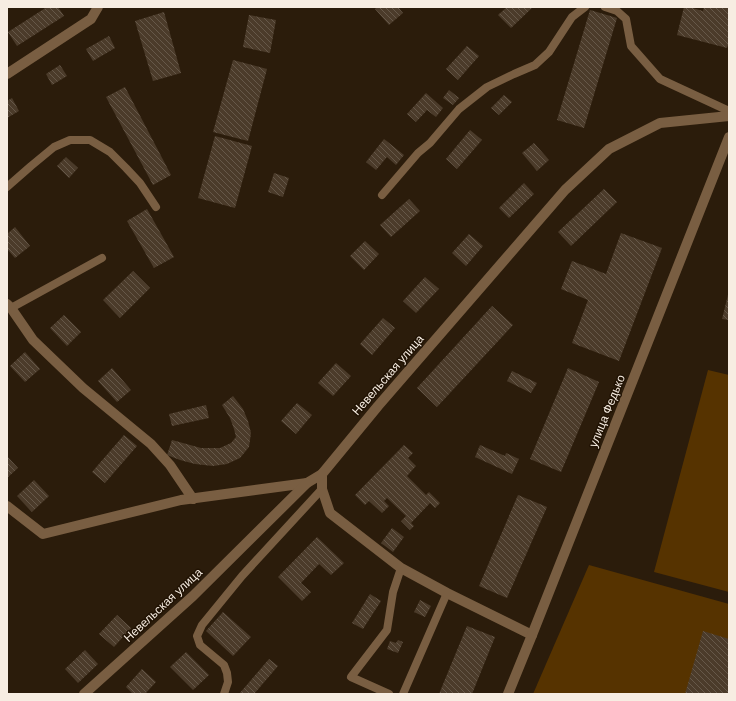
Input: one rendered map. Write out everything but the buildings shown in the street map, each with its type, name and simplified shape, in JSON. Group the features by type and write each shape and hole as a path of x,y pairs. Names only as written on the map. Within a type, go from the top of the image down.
{"street":[{"path":"7,74 91,19 98,7"},
{"name":"Невельская улица","path":"84,694 193,596 307,483 322,474 378,406 564,190 609,149 660,123 729,116"},
{"name":"улица Федько","path":"508,694 729,137"},
{"path":"9,306 33,340 83,388 151,444 170,464 193,499"},
{"path":"322,474 322,489 330,512 401,568 446,593 532,635"},
{"path":"7,506 43,534 181,500 307,483"}],"lane":[{"path":"382,195 459,109 487,87 535,65 549,52 572,17 585,7"},
{"path":"605,7 617,11 626,18 631,46 660,79 729,111"},
{"path":"7,187 54,147 70,140 90,140 110,152 126,168 140,183 156,207"},
{"path":"9,306 102,258"},
{"path":"224,694 228,682 227,673 224,665 200,645 197,636 202,625 242,576 322,489"},
{"path":"389,694 351,677 387,630 393,592 401,568"},
{"path":"403,694 446,593"}],"shaded area":[{"path":"708,370 729,375 729,592 654,572"},
{"path":"589,565 729,604 729,694 533,694"}]}
